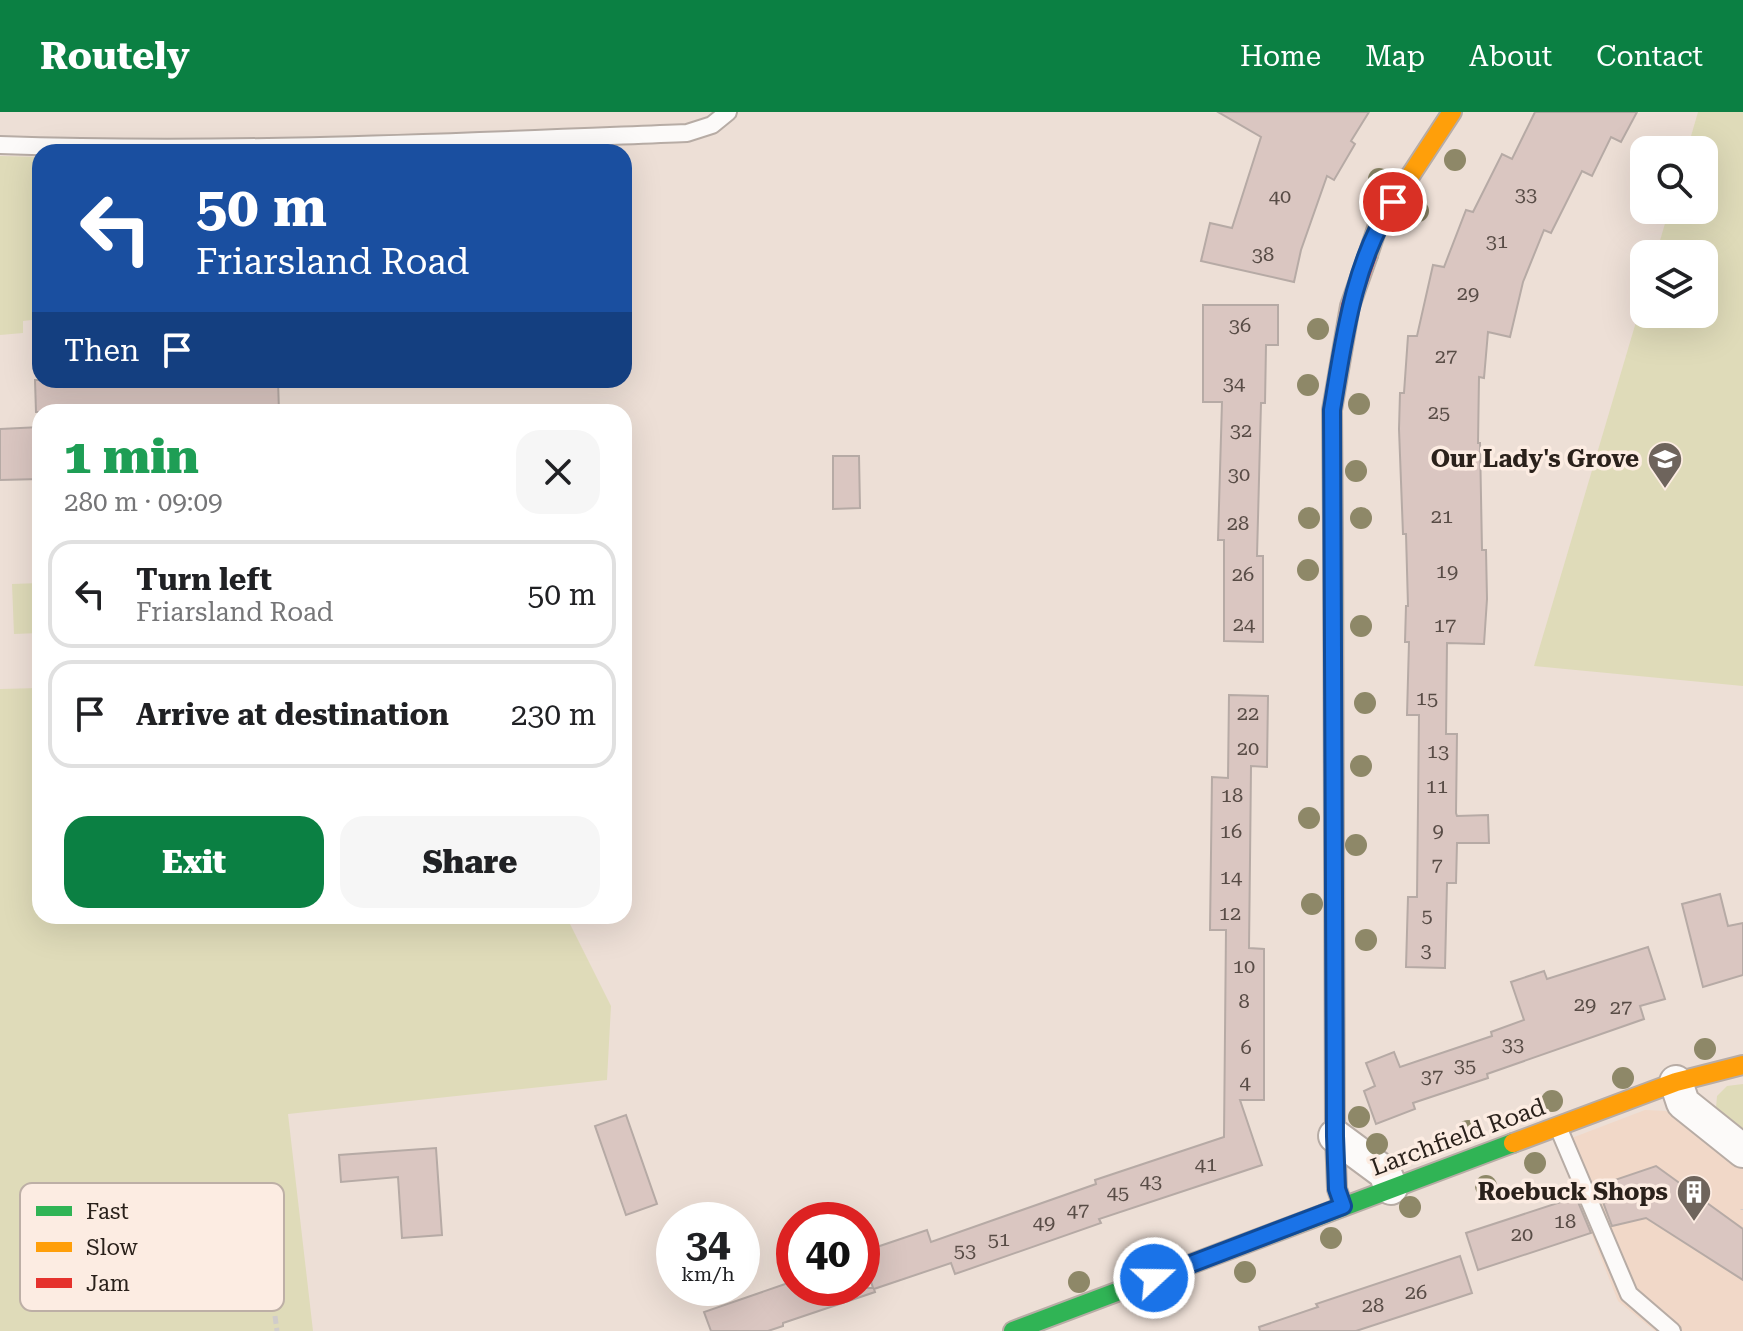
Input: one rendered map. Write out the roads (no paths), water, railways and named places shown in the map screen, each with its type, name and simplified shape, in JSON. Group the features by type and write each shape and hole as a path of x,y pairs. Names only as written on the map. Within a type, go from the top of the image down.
{"street":[{"path":"1343,1206 1337,1189 1335,1136 1332,410 1350,306 1378,225 1452,112"},
{"name":"Larchfield Road","path":"1013,1331 1676,1082 1743,1065"},
{"path":"1676,1082 1683,1103 1743,1151"},
{"path":"1335,1136 1385,1173 1391,1188"}],"lane":[{"path":"341,144 687,133 712,125 728,112"},
{"path":"0,145 32,145"},
{"path":"1558,1126 1629,1294 1672,1331"}],"place":[{"name":"Our Lady's Grove","path":"1665,490"},
{"name":"Roebuck Shops","path":"1694,1223"}]}
